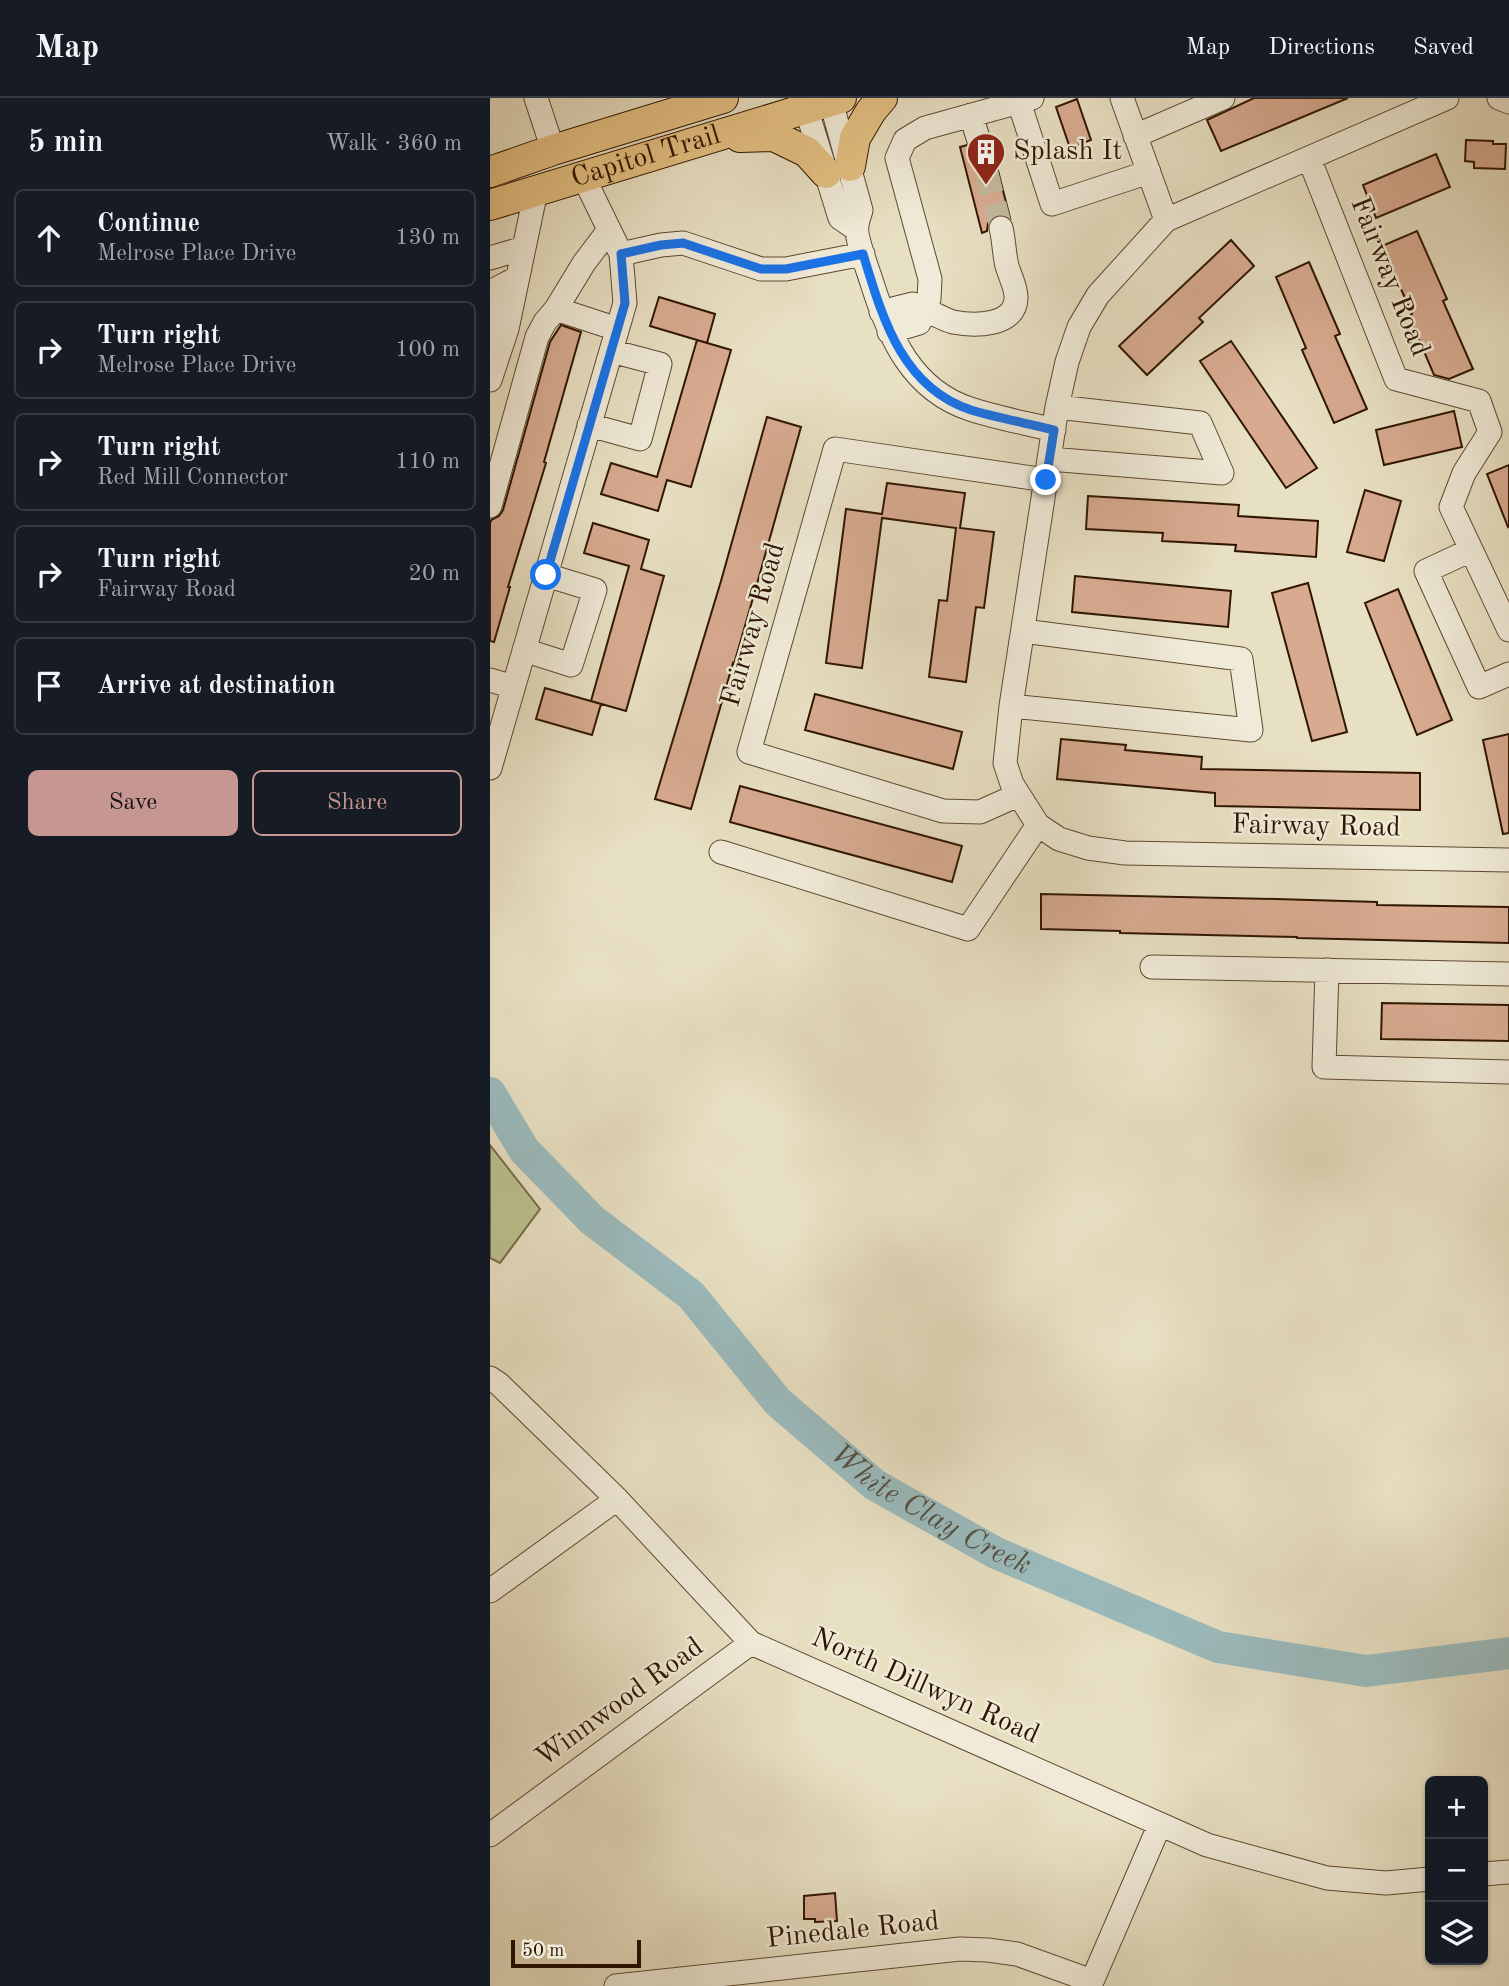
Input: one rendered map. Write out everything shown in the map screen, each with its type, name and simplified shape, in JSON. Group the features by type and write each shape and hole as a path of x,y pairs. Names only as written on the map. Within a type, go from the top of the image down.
{"main road":[{"name":"Capitol Trail","path":"490,172 552,150 723,98"},
{"path":"712,137 774,136 838,170 870,111 882,98"},
{"name":"Capitol Trail","path":"490,205 823,100"}],"street":[{"path":"536,98 552,150"},
{"path":"1122,98 1166,220"},
{"path":"1135,135 1223,98"},
{"name":"Fairway Road","path":"1447,98 1166,220 1098,295 1079,327 1067,362 1057,407 1005,763 1018,795 1038,825 1059,839 1088,848 1125,853 1509,860"},
{"path":"1499,98 1509,102"},
{"path":"823,100 838,170 861,210 856,229 885,322 920,378 941,396 969,409 1054,430"},
{"path":"885,322 919,323 929,299 930,279 897,158 905,139 925,128 1026,100 1052,204 1149,172"},
{"path":"971,115 978,138"},
{"name":"Fairway Road","path":"1309,158 1396,379 1479,401 1490,432 1464,473 1451,508 1509,630"},
{"path":"491,764 625,303 621,254 583,176"},
{"path":"490,380 508,329 536,191"},
{"path":"925,309 953,322 991,323 1005,318 1013,309 1016,298 1001,228"},
{"path":"490,506 537,337 584,263 609,230"},
{"path":"621,254 683,243 761,269 786,269 863,254"},
{"path":"490,258 524,248"},
{"path":"490,346 498,318 492,291 517,278"},
{"path":"556,309 660,364 640,439 589,425"},
{"path":"1048,470 1222,473 1200,423 1057,407"},
{"name":"Fairway Road","path":"1018,795 980,812 943,811 749,752 835,449 1048,470"},
{"path":"1471,550 1426,571 1479,687 1509,674"},
{"path":"524,650 572,665 595,590 546,575"},
{"path":"1012,706 1251,730 1241,659 1023,631"},
{"path":"490,680 513,687"},
{"path":"721,852 968,929 1038,825"},
{"path":"1152,967 1509,974"},
{"path":"1327,970 1324,1067 1509,1072"},
{"name":"North Dillwyn Road","path":"490,1378 617,1499 751,1643 1207,1845 1328,1878 1386,1883 1425,1879"},
{"path":"490,1591 617,1499"},
{"name":"Winnwood Road","path":"490,1835 751,1643"},
{"path":"1091,1983 1160,1824"},
{"path":"1488,1874 1509,1872"},
{"name":"Pinedale Road","path":"616,1986 960,1949 1017,1954 1091,1983"}],"green space":[{"path":"490,1145 540,1209 500,1263 490,1258"}],"building":[{"path":"1254,98 1348,98 1221,151 1207,120"},
{"path":"1077,99 1091,140 1070,148 1056,107"},
{"path":"1466,140 1506,144 1505,169 1474,168 1474,162 1465,161"},
{"name":"Splash It","path":"991,143 1010,218 999,214 992,217 987,231 982,233 960,147 967,145 974,151 981,151"},
{"path":"1436,154 1450,187 1376,218 1363,185"},
{"path":"1417,231 1447,299 1443,301 1473,369 1449,379 1434,375 1409,316 1412,314 1382,246"},
{"path":"1231,240 1254,266 1199,318 1203,322 1147,375 1119,346"},
{"path":"1309,262 1340,334 1335,336 1367,409 1334,423 1302,350 1306,348 1276,277"},
{"path":"659,297 715,314 707,343 650,326"},
{"path":"561,325 581,332 494,642 490,641 490,524 503,510 550,342"},
{"path":"697,340 731,350 691,487 667,480 658,511 601,494 611,463 657,477"},
{"path":"1231,341 1317,468 1286,488 1200,361"},
{"path":"1454,411 1462,447 1384,465 1376,430"},
{"path":"767,417 801,427 691,809 655,799"},
{"path":"1509,465 1509,526 1508,527 1487,474"},
{"path":"887,483 965,493 960,528 994,532 984,608 976,607 966,682 929,677 939,600 947,601 956,528 882,518 862,668 826,663 846,509 882,514"},
{"path":"1365,490 1401,501 1384,561 1347,552"},
{"path":"1088,496 1239,505 1238,516 1318,521 1316,557 1235,551 1236,545 1162,541 1163,533 1086,529"},
{"path":"593,523 649,540 641,569 664,576 626,711 591,701 629,566 584,553"},
{"path":"1075,576 1231,591 1228,627 1072,612"},
{"path":"1308,583 1347,732 1312,741 1272,593"},
{"path":"1398,589 1452,720 1417,735 1365,603"},
{"path":"545,688 601,704 592,735 536,719"},
{"path":"815,694 962,732 953,769 805,730"},
{"path":"1509,734 1509,833 1503,834 1483,740"},
{"path":"1061,739 1126,745 1125,750 1202,757 1201,769 1420,773 1420,810 1215,806 1215,793 1057,779"},
{"path":"740,786 962,846 952,882 730,822"},
{"path":"1041,894 1509,907 1509,943 1041,929"},
{"path":"1382,1003 1509,1005 1509,1041 1381,1039"},
{"path":"835,1893 837,1921 815,1922 815,1919 804,1919 804,1896"}],"waterway":[{"name":"White Clay Creek","path":"490,1093 524,1150 592,1220 691,1295 778,1402 875,1485 996,1553 1218,1647 1366,1671 1509,1653"}],"tunnel":[{"path":"978,138 1001,228"}],"place":[{"name":"Splash It","path":"986,186"}],"route":[{"path":"546,575 625,303 621,254 661,245 683,243 761,269 786,269 863,254 889,332 920,378 941,396 969,409 1054,430 1046,480"}]}
